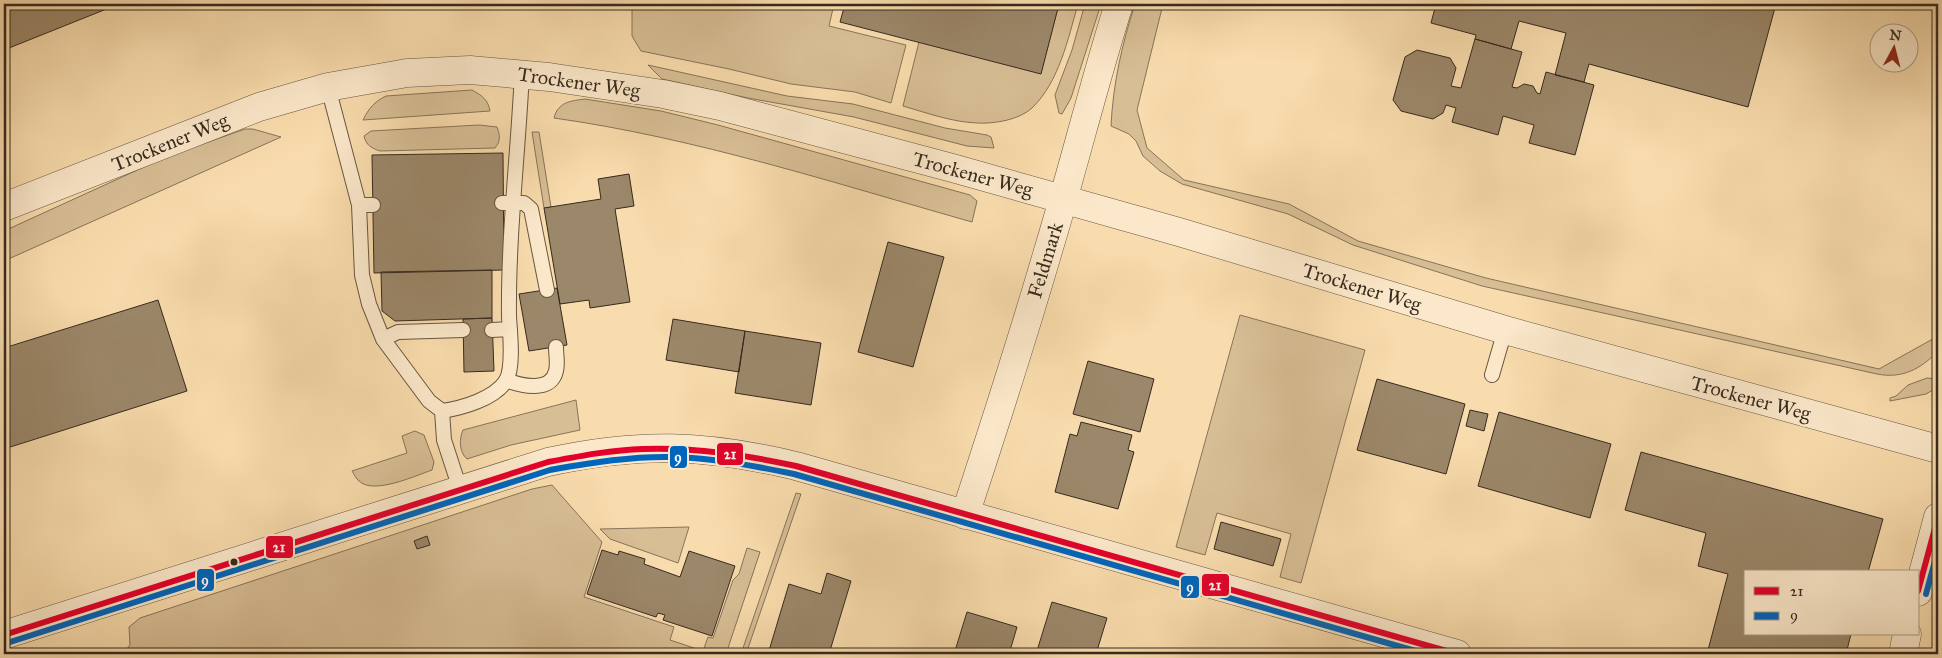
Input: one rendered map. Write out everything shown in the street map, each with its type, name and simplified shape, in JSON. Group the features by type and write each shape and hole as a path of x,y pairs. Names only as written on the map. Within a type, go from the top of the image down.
{"street":[{"name":"Feldmark","path":"966,515 1063,200 1104,50 1119,4"},
{"name":"Trockener Weg","path":"4,207 259,107 328,87 406,73 470,70 522,73 663,94 720,106 1179,232 1505,330 1938,449"},
{"path":"4,634 64,617 548,462 576,456 644,448 677,447 714,450 760,458 1457,654"},
{"path":"1920,584 1938,517"},
{"path":"1903,654 1908,636"}],"lane":[{"path":"328,87 358,205 362,275 368,304 384,339 429,401 442,411 462,408 497,391 506,380 510,368 508,203 522,73"},
{"path":"508,203 524,203 531,208 547,290"},
{"path":"358,205 373,205"},
{"path":"492,330 510,329"},
{"path":"384,339 398,332 463,330"},
{"path":"1492,375 1505,330"},
{"path":"506,380 518,385 544,385 556,374 556,347"},
{"path":"442,411 444,440 460,489"}],"shaded area":[{"path":"632,4 834,4 829,26 906,45 891,103 855,92 791,84 641,51 632,36"},
{"path":"1059,4 1078,4 1056,73 1041,98 1027,112 1006,120 977,123 949,119 903,106 919,42 1041,73"},
{"path":"1085,4 1101,4 1071,98 1062,114 1059,113 1055,95 1072,50"},
{"path":"1135,4 1163,4 1137,110 1147,148 1184,180 1289,204 1358,241 1486,278 1879,369 1938,336 1938,351 1918,368 1903,374 1877,374 1482,286 1353,245 1288,214 1182,184 1160,171 1143,156 1136,141 1129,134 1111,126 1119,64"},
{"path":"648,65 787,96 853,104 945,128 987,135 991,137 994,148 967,146 854,117 748,98 662,79"},
{"path":"472,90 484,99 490,111 363,120 372,106 386,96"},
{"path":"585,99 661,111 718,125 970,195 977,201 972,222 712,149 660,137 554,118 558,109 565,103"},
{"path":"479,125 497,127 499,138 495,148 380,151 369,146 364,136 371,131"},
{"path":"245,129 253,129 281,137 4,261 4,231 166,157"},
{"path":"532,132 539,132 551,207 544,208"},
{"path":"1240,315 1365,350 1301,583 1280,577 1291,534 1217,513 1205,555 1176,547"},
{"path":"1927,378 1938,379 1938,387 1926,394 1890,401 1890,398 1896,396 1908,385"},
{"path":"576,400 580,430 511,445 467,459 462,453 460,441 463,430"},
{"path":"415,431 424,435 434,462 432,470 384,485 365,485 357,479 352,471 407,453 402,436"},
{"path":"552,485 602,542 584,597 674,627 670,640 703,651 708,637 713,638 733,580 739,574 747,548 760,552 726,654 115,654 126,650 130,645 129,627 140,618 532,489"},
{"path":"796,493 801,494 746,654 741,654"},
{"path":"689,527 678,563 610,539 600,529"}],"building":[{"path":"4,4 119,4 4,50"},
{"path":"845,4 1059,4 1041,74 840,22"},
{"path":"1436,4 1776,4 1748,107 1589,64 1584,82 1555,75 1566,33 1519,21 1511,49 1475,39 1476,35 1431,23"},
{"path":"1475,39 1522,52 1512,87 1517,88 1524,84 1533,86 1537,93 1540,94 1546,72 1594,85 1575,155 1529,143 1534,125 1503,116 1498,135 1452,122 1456,108 1446,105 1443,113 1433,119 1401,111 1393,100 1405,57 1417,50 1450,58 1456,68 1451,86 1461,88"},
{"path":"503,153 504,270 374,273 372,155"},
{"path":"629,174 634,206 615,209 630,302 590,308 589,300 560,304 544,208 601,199 598,179"},
{"path":"888,242 944,257 913,367 858,352"},
{"path":"492,270 492,318 395,321 382,311 381,272"},
{"path":"557,288 567,345 529,351 519,294"},
{"path":"158,300 187,391 4,449 4,348"},
{"path":"492,318 494,371 464,372 463,319"},
{"path":"673,319 745,331 739,372 666,360"},
{"path":"745,331 821,343 811,405 735,393"},
{"path":"1088,361 1154,379 1140,432 1073,414"},
{"path":"1377,379 1465,404 1446,474 1357,450"},
{"path":"1470,410 1488,414 1484,431 1466,426"},
{"path":"1499,412 1611,444 1590,518 1478,486"},
{"path":"1081,422 1132,435 1128,450 1134,452 1118,509 1055,492 1070,434 1077,436"},
{"path":"4,449 8,461 4,463"},
{"path":"1641,452 1883,519 1869,570 1744,570 1744,636 1850,636 1846,654 1707,654 1728,574 1698,566 1706,533 1625,510"},
{"path":"1221,522 1281,539 1273,566 1214,549"},
{"path":"427,536 430,545 417,549 414,541"},
{"path":"602,550 618,555 619,551 645,559 644,564 680,577 689,551 735,566 712,636 663,620 665,615 658,613 656,617 587,594"},
{"path":"827,573 851,581 829,654 768,654 789,584 821,594"},
{"path":"1052,602 1107,618 1096,654 1036,654"},
{"path":"967,612 1017,627 1009,654 954,654"}],"transit line":[{"name":"21","path":"4,635 548,462 607,452 682,449 758,458 796,466 1457,654"},
{"name":"9","path":"7,643 550,470 626,459 672,457 749,465 794,474 1426,654"},
{"name":"21","path":"1920,584 1938,517"},
{"name":"9","path":"1926,594 1938,550"}]}
